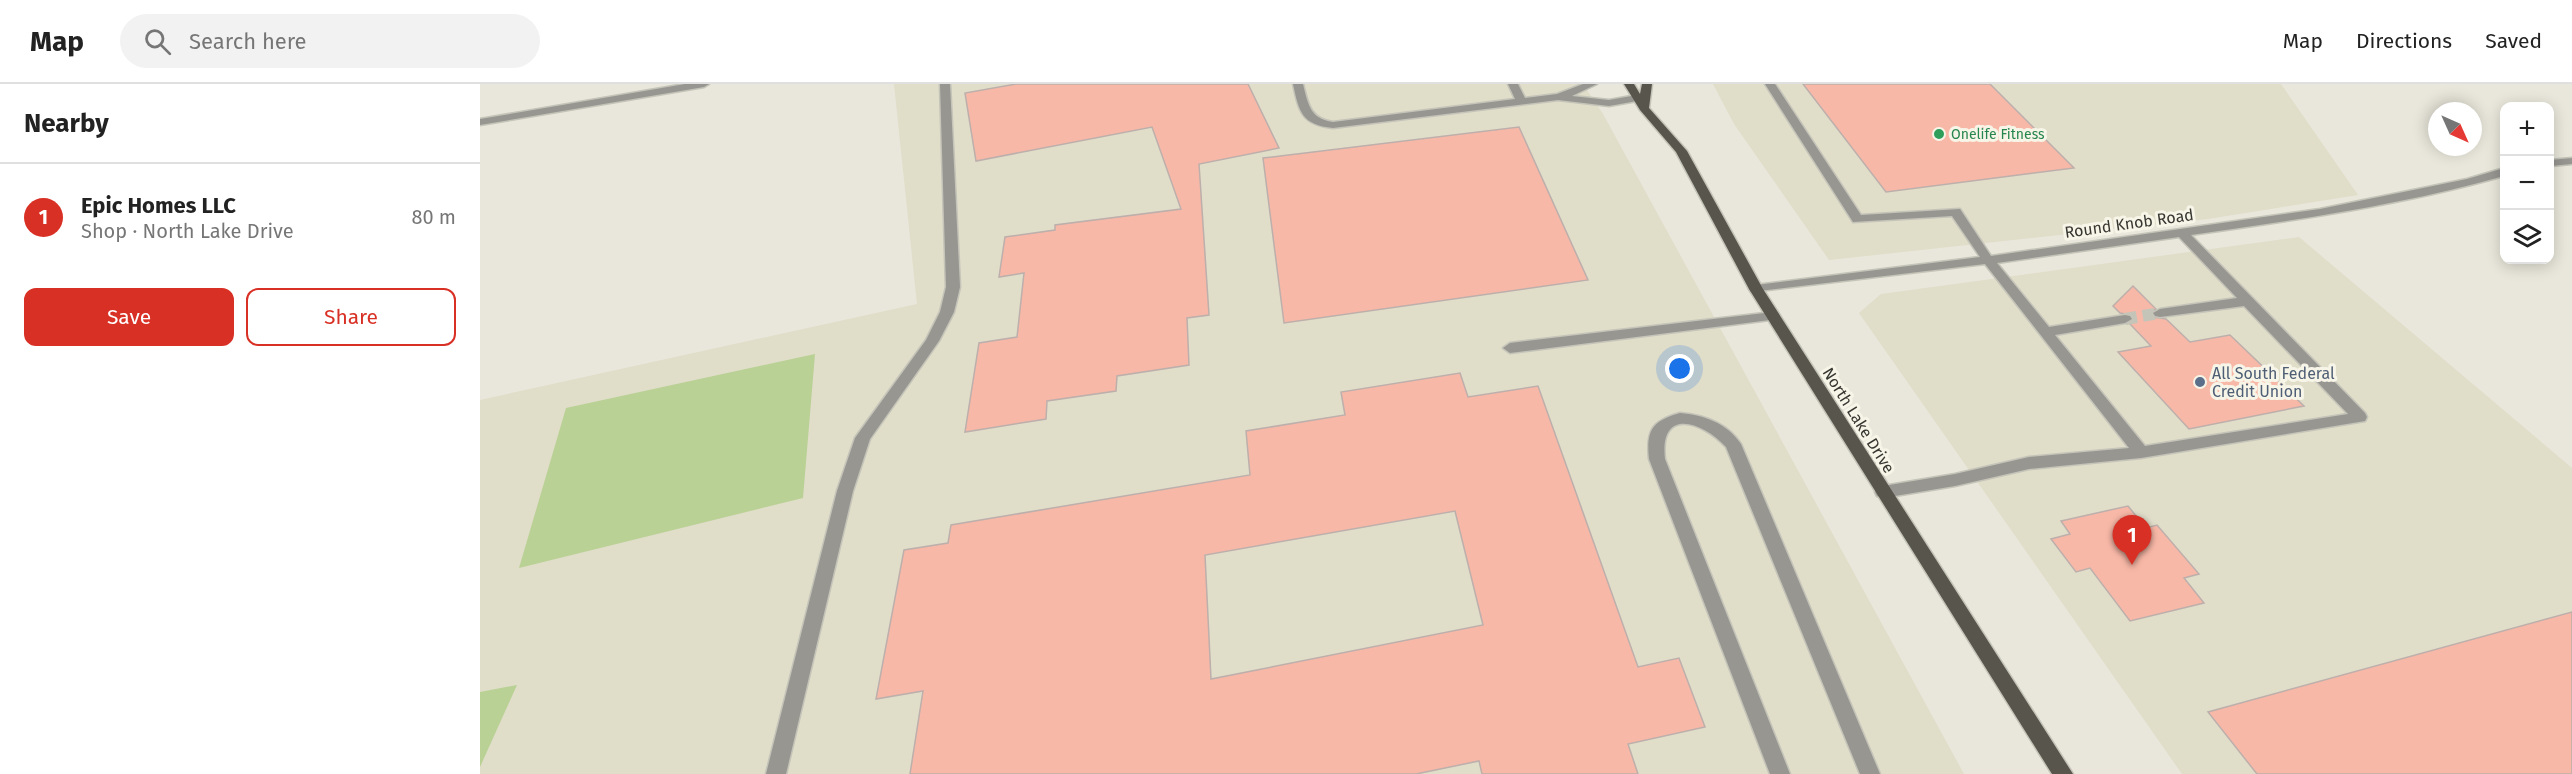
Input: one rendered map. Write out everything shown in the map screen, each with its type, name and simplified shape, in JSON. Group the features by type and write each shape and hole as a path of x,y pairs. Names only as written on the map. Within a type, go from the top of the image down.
{"main road":[{"name":"North Lake Drive","path":"1629,84 1640,103 1681,151 1755,289 2062,774"},
{"path":"1640,103 1647,84"}],"street":[{"path":"480,122 704,84"},
{"path":"776,774 845,490 863,438 932,341 947,312 953,287 945,84"},
{"path":"1298,84 1306,113 1311,120 1321,125 1559,98 1609,103 1640,103"},
{"path":"1513,84 1522,103"},
{"path":"1559,98 1592,84"},
{"path":"1770,84 1857,219 1956,213 1988,260 2140,452"},
{"path":"2554,163 2572,161"},
{"name":"Round Knob Road","path":"1755,289 1988,260 2354,207 2500,173"},
{"path":"1883,492 1954,480 2029,463 2140,452 2360,417 2181,232"},
{"path":"2160,313 2247,301"},
{"path":"1510,348 1773,316"},
{"path":"2047,332 2125,319"},
{"path":"1780,774 1653,446 1656,433 1666,424 1681,418 1697,418 1712,424 1733,444 1870,774"}],"shaded area":[{"path":"894,84 1583,84 1603,114 1964,774 480,774 480,400 917,304"},
{"path":"1713,84 2281,84 2358,195 2208,219 1829,260 1734,124"},
{"path":"2299,237 2572,468 2572,774 2182,774 1859,313 1881,294"}],"green space":[{"path":"815,354 803,498 519,568 566,408"},
{"path":"517,685 480,767 480,692"}],"building":[{"path":"1016,84 1248,84 1279,148 1199,164 1209,315 1187,318 1189,365 1117,376 1116,391 1047,401 1046,419 965,432 979,343 1017,337 1024,273 999,277 1005,237 1055,230 1055,225 1181,209 1152,127 976,161 965,93"},
{"path":"1803,84 1990,84 2074,168 1886,192"},
{"path":"1519,127 1588,280 1284,323 1263,158"},
{"path":"2133,286 2156,309 2151,312 2153,317 2166,319 2190,342 2230,335 2304,406 2189,429 2118,352 2151,346 2129,323 2134,320 2132,315 2120,313 2113,306"},
{"path":"1460,373 1468,397 1538,386 1638,667 1679,658 1705,727 1628,744 1638,774 1482,774 1479,761 1416,774 910,774 923,691 876,699 904,550 948,543 951,525 1250,475 1246,431 1345,415 1341,392","holes":["1455,511 1483,625 1211,679 1205,555"]},
{"path":"2128,506 2146,528 2157,525 2199,574 2184,578 2204,603 2130,621 2090,568 2076,572 2051,539 2070,534 2061,521"},
{"path":"2572,612 2572,774 2257,774 2208,712"}],"tunnel":[{"path":"2125,319 2160,313"}],"place":[{"name":"Onelife Fitness","path":"1939,134"},
{"name":"All South Federal Credit Union","path":"2200,382"},
{"name":"Epic Homes LLC","path":"2132,565"}]}
